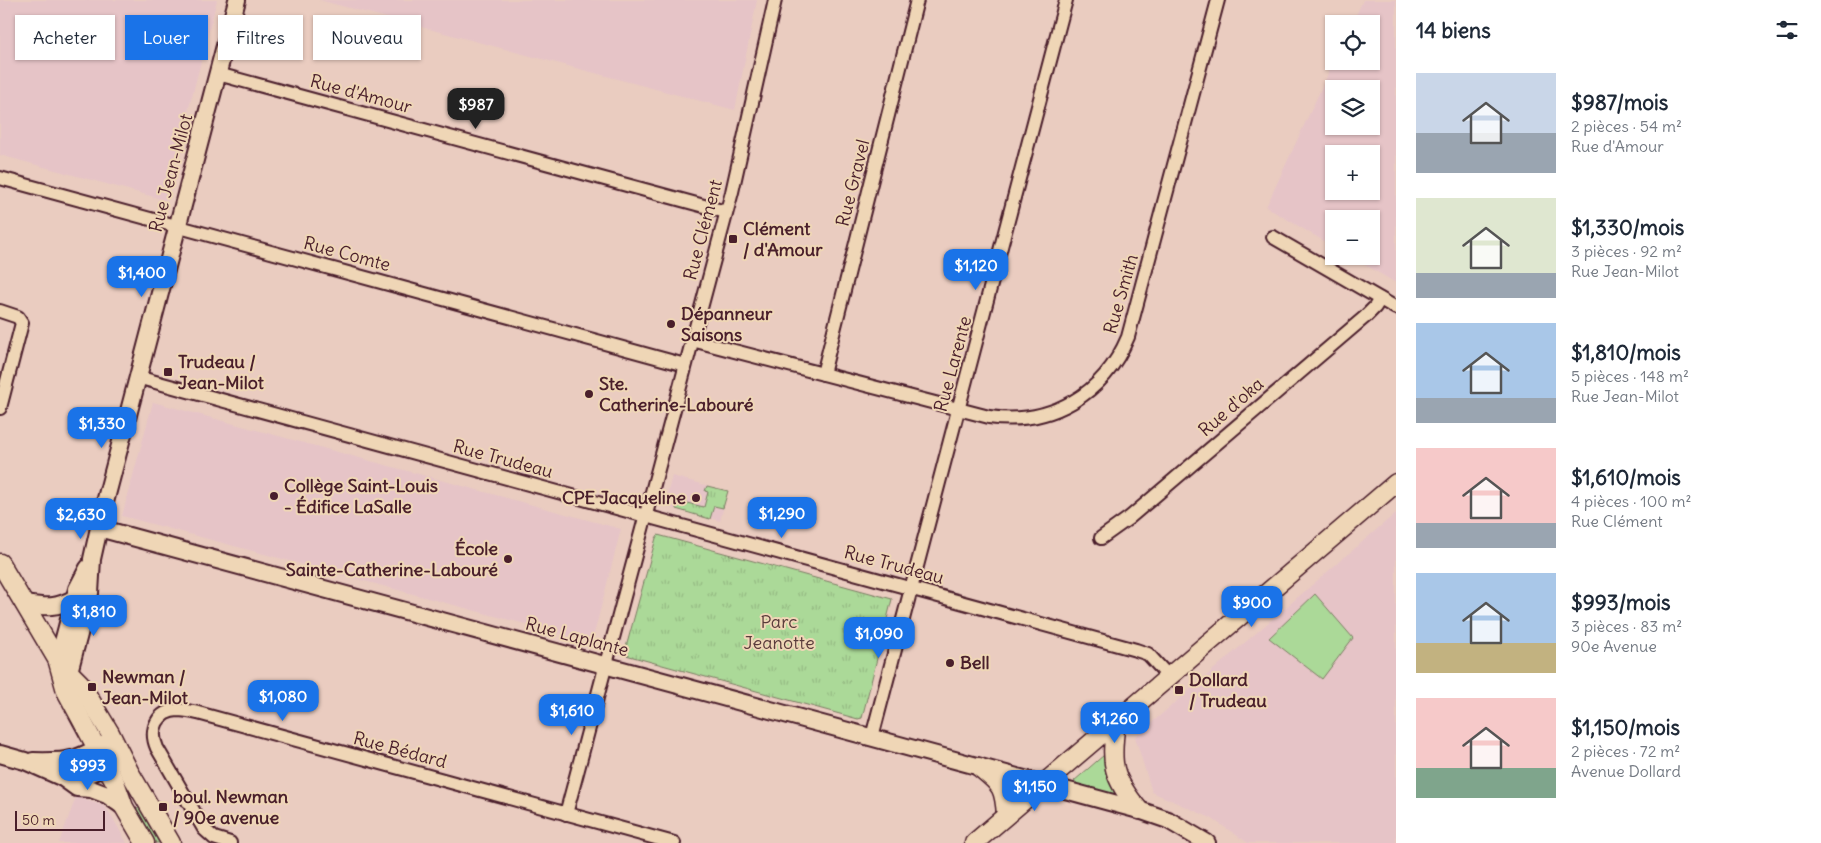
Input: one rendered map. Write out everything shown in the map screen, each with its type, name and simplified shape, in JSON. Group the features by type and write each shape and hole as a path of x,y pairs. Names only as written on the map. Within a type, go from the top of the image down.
{"main road":[{"path":"974,843 1396,483"},
{"path":"2,571 63,667 80,683 171,843"},
{"path":"63,667 66,691 107,766 124,807 145,843"},
{"path":"1116,722 1112,747 1114,768 1123,790 1139,810"},
{"path":"979,767 1002,788 1006,816"}],"street":[{"name":"Rue Jean-Milot","path":"63,667 75,598 92,559 137,377 237,0"},
{"name":"Rue Clément","path":"566,814 726,212 775,0"},
{"name":"Rue Gravel","path":"823,374 917,0"},
{"name":"Rue Larente","path":"872,737 1066,0"},
{"name":"Rue Smith","path":"692,340 988,417 1007,419 1027,418 1046,414 1085,394 1102,379 1115,361 1125,344 1131,328 1218,0"},
{"name":"Rue d'Amour","path":"218,74 726,212"},
{"name":"Rue Comte","path":"0,178 686,365"},
{"path":"1273,237 1396,308"},
{"name":"Rue d'oka","path":"1101,538 1129,518 1342,336 1371,311 1380,299"},
{"path":"0,311 18,316 22,323 0,408"},
{"name":"Rue Trudeau","path":"137,377 1143,652 1152,658 1169,677"},
{"name":"Rue Laplante","path":"100,528 1139,810 1168,820 1208,843"},
{"name":"Rue Jean-Milot","path":"63,667 90,593 92,559"},
{"path":"24,604 53,607 63,605 75,598"},
{"name":"Rue Bédard","path":"230,843 210,835 201,826 155,744 153,734 156,723 162,715 172,711 183,710 674,843"},
{"path":"25,761 68,761 113,740"},
{"path":"0,754 25,761 61,777 78,788 91,789 107,795 124,807"},
{"path":"61,777 85,776 123,758"}],"shaded area":[{"path":"0,0 217,0 208,35 208,15 125,15 125,60 201,60 165,200 0,155"},
{"path":"319,0 757,0 735,110 421,27 421,15 376,15"},
{"path":"1363,0 1396,0 1396,283 1365,265 1380,265 1380,210 1325,210 1325,242 1266,207 1325,80 1325,135 1380,135 1380,80 1325,80 1330,70 1380,70 1380,15 1356,15"},
{"path":"153,402 621,529 592,642 122,516"},
{"name":"CPE Jacqueline","path":"672,476 728,491 720,521 664,506"},
{"path":"1396,513 1396,843 1248,843 1211,818 1152,792 1135,737"},
{"path":"76,797 102,805 108,810 127,843 59,843"}],"green space":[{"path":"707,486 728,491 723,508 714,506 710,519 676,509 678,501 704,507 708,492 705,491"},
{"name":"Parc Jeanotte","path":"658,535 892,599 862,718 858,719 626,655 625,651"},
{"path":"1315,594 1353,638 1322,679 1269,638"},
{"path":"1104,755 1118,797 1077,786 1077,783 1074,781"},
{"path":"139,808 159,843 156,843 137,809"}],"place":[{"name":"Clément / d'Amour","path":"733,239"},
{"name":"Dépanneur Saisons","path":"671,324"},
{"name":"Trudeau / Jean-Milot","path":"168,372"},
{"name":"Ste. Catherine-Labouré","path":"589,394"},
{"name":"Collège Saint-Louis - Édifice LaSalle","path":"274,496"},
{"name":"CPE Jacqueline","path":"696,498"},
{"name":"École Sainte-Catherine-Labouré","path":"508,559"},
{"name":"Bell","path":"950,663"},
{"name":"Newman / Jean-Milot","path":"92,687"},
{"name":"Dollard / Trudeau","path":"1179,690"},
{"name":"boul. Newman / 90e avenue","path":"163,807"}]}
